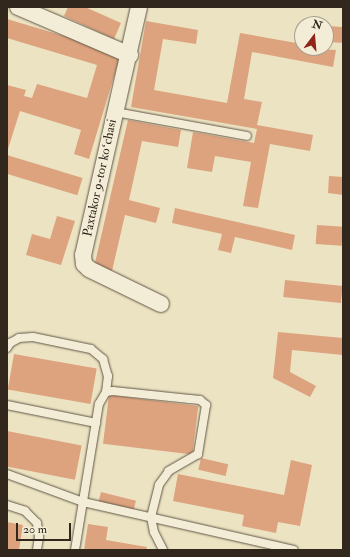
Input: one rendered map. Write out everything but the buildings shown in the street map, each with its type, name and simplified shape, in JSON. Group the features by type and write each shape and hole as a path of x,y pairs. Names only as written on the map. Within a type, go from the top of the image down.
{"street":[{"path":"18,7 130,55"},
{"name":"Paxtakor 9-tor koʻchasi","path":"139,7 130,55 115,112 83,255 84,264 89,269 161,304"}],"lane":[{"path":"115,112 247,136"},
{"path":"7,348 10,343 19,338 33,337 91,349 103,359 108,376 106,392 100,404 96,423 75,550"},
{"path":"106,392 200,400 206,405 198,454 169,471 159,485 151,517 154,532 163,550"},
{"path":"7,405 96,423"},
{"path":"7,474 83,502 294,550"},
{"path":"7,505 25,511 37,523 39,537 37,550"}]}
